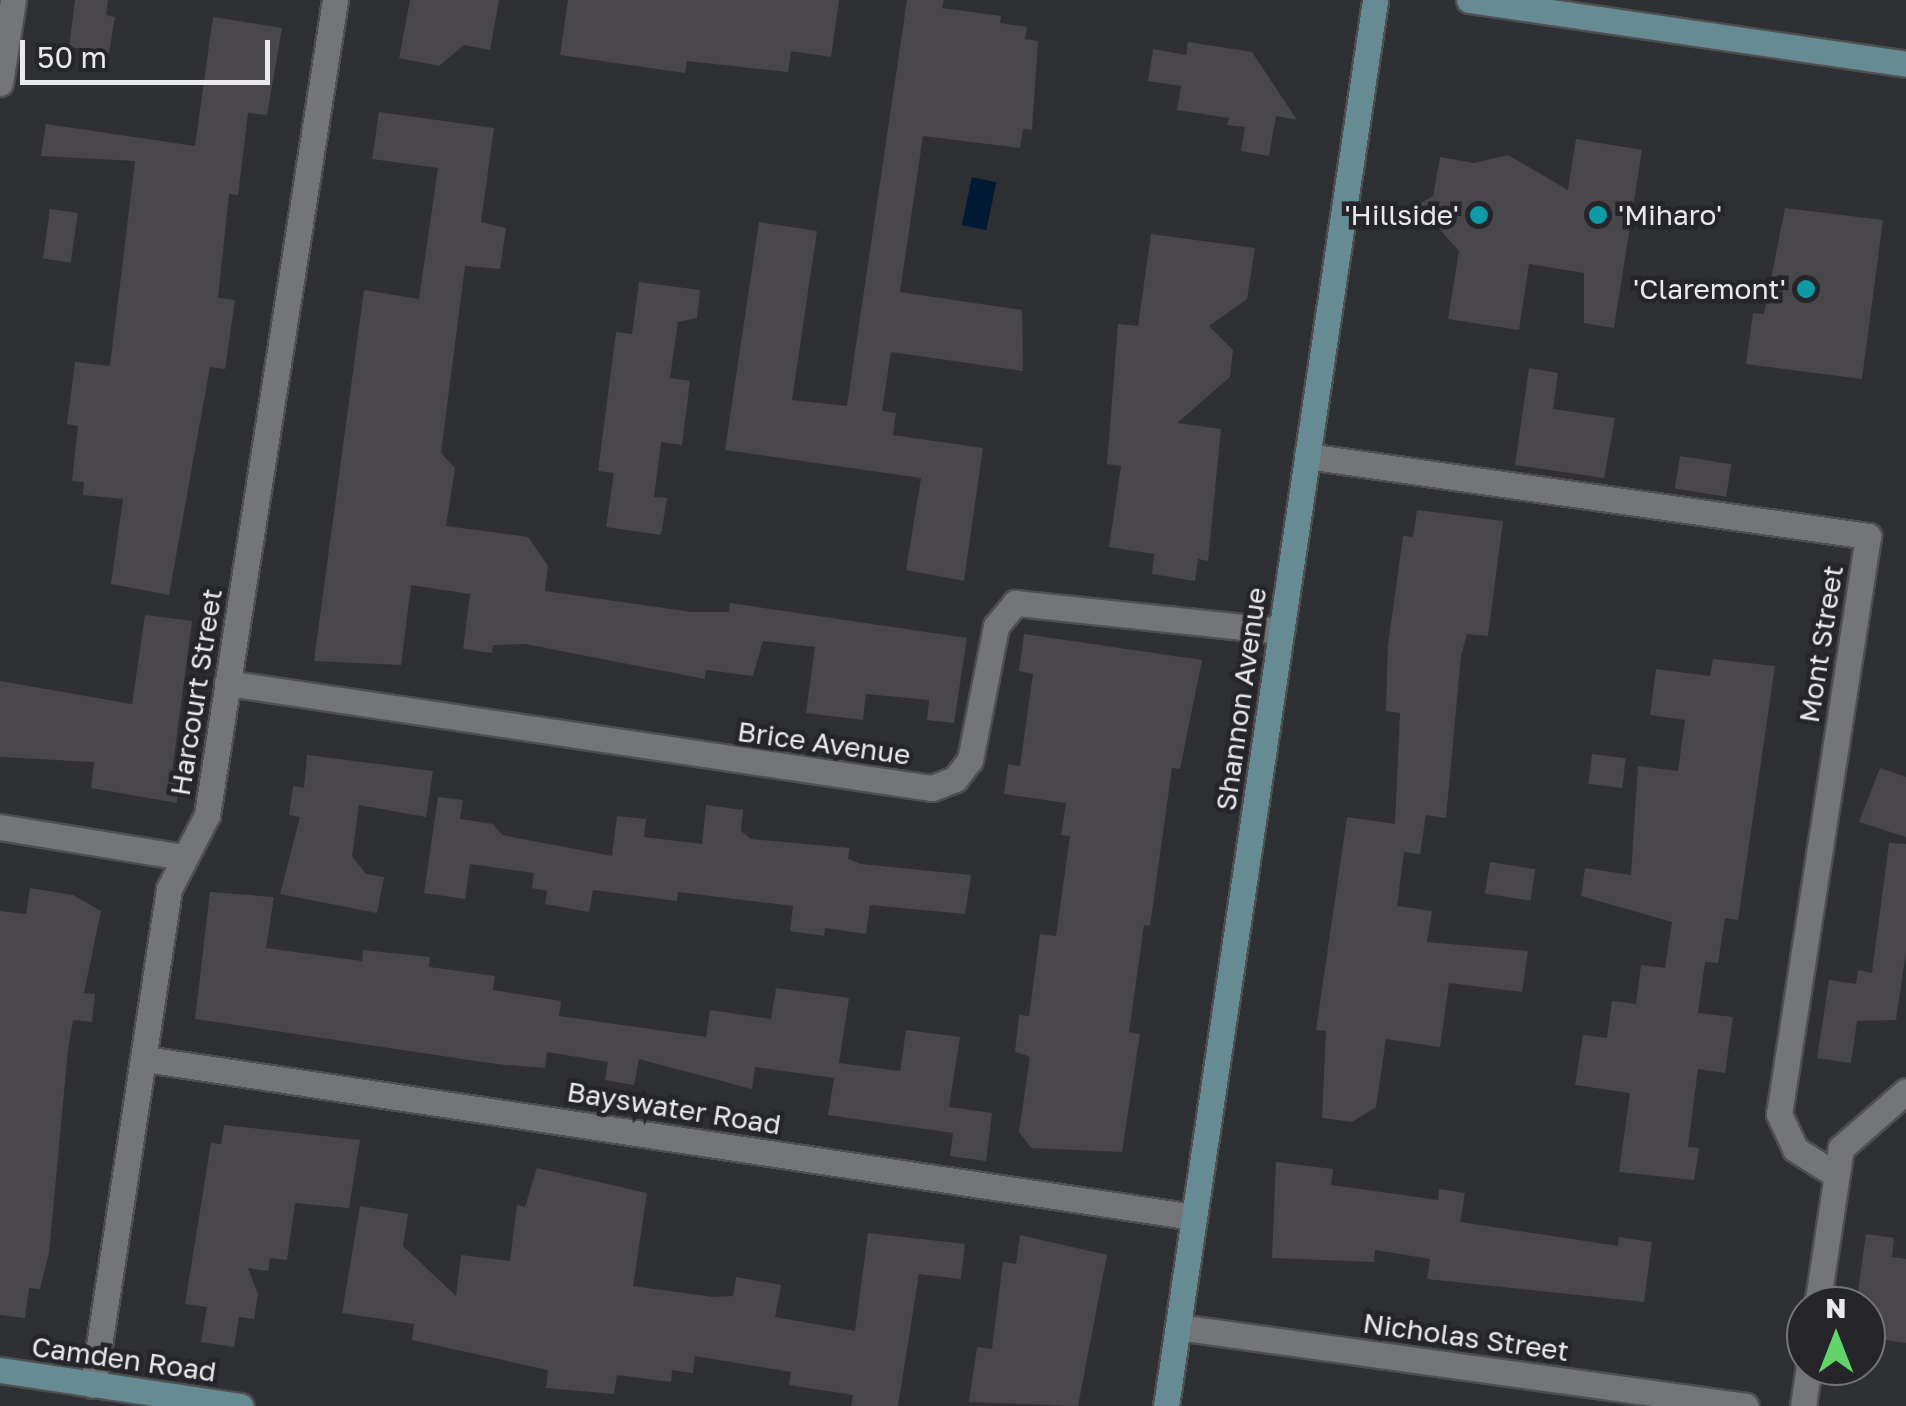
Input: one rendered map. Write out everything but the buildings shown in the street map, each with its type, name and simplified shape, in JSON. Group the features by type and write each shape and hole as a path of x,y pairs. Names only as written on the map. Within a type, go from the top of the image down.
{"main road":[{"name":"Shannon Avenue","path":"1166,1406 1374,0"},
{"path":"1469,0 1906,64"},
{"name":"Camden Road","path":"0,1370 240,1406"}],"street":[{"path":"0,83 13,0"},
{"name":"Harcourt Street","path":"93,1384 169,890 207,815 335,0"},
{"name":"Mont Street","path":"1307,456 1868,536 1779,1114 1795,1149 1836,1176"},
{"name":"Brice Avenue","path":"227,682 932,788 952,782 970,760 996,626 1015,603 1281,631"},
{"path":"0,827 184,857"},
{"name":"Bayswater Road","path":"146,1058 1194,1216"},
{"path":"1820,1286 1836,1176 1848,1136 1906,1092"},
{"name":"Nicholas Street","path":"1178,1327 1746,1406"}],"water":[{"path":"972,177 996,182 986,230 962,225"}],"place":[{"name":"'Hillside'","path":"1479,215"},
{"name":"'Miharo'","path":"1598,215"},
{"name":"'Claremont'","path":"1806,289"}]}
